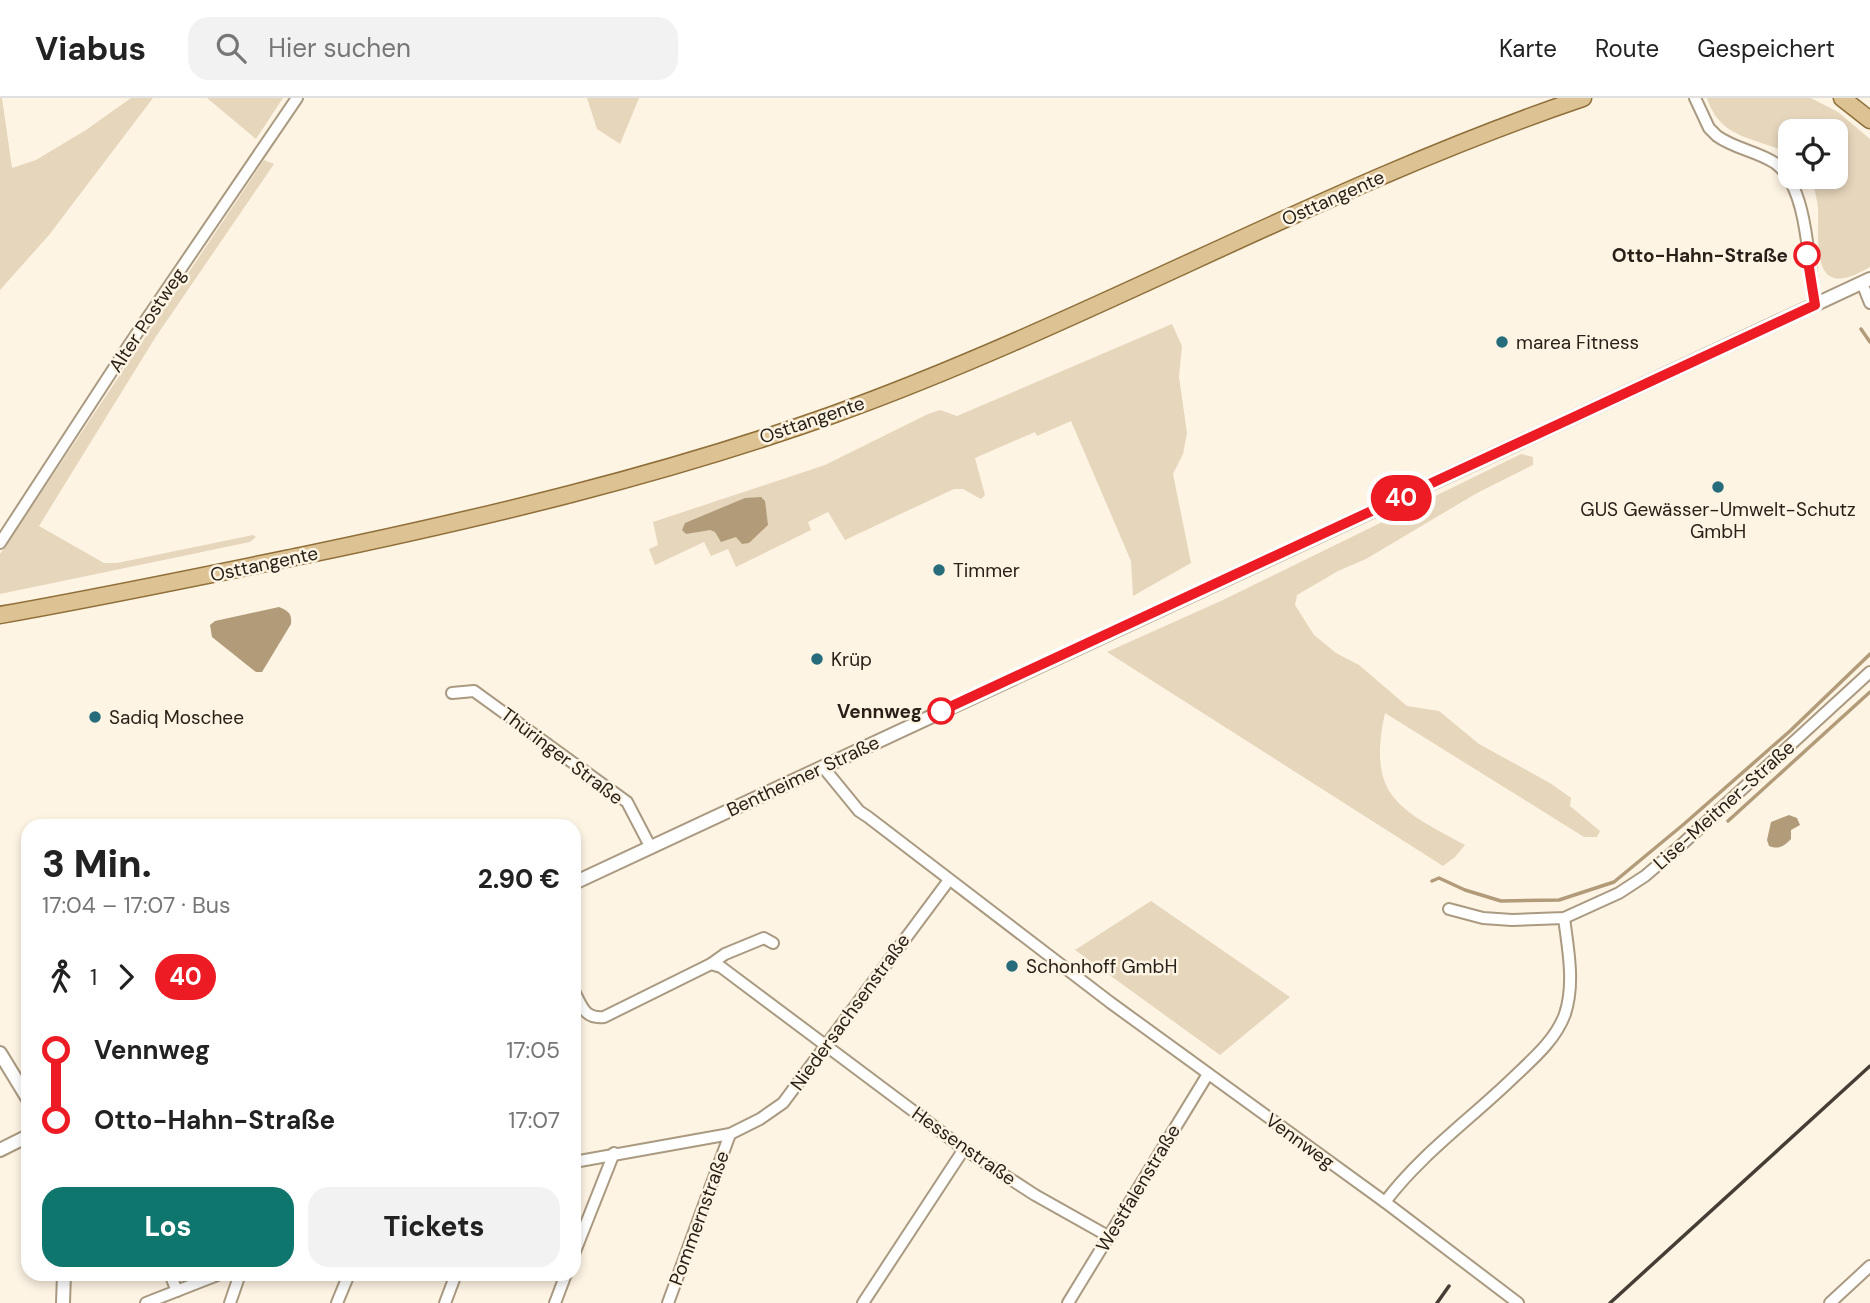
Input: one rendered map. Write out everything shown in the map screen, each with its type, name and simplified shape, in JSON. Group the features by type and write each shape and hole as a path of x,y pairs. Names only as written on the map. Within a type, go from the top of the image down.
{"main road":[{"name":"Osttangente","path":"0,615 442,527 583,492 700,458 830,415 969,361 1361,184 1495,128 1583,98"},
{"path":"1842,98 1870,120"}],"street":[{"name":"Alter Postweg","path":"0,544 136,334 298,98"},
{"path":"1695,98 1709,128 1717,136 1776,164 1793,183 1801,210 1815,305"},
{"path":"1866,281 1870,303"},
{"name":"Bentheimer Straße","path":"581,880 1866,281"},
{"name":"Lise-Meitner-Straße","path":"1448,909 1483,918 1564,918 1619,893 1645,876 1870,672"},
{"name":"Thüringer Straße","path":"452,693 474,691 627,802 651,848"},
{"name":"Vennweg","path":"823,767 859,811 1518,1303"},
{"name":"Niedersachsenstraße","path":"581,1160 730,1134 760,1119 783,1103 949,880"},
{"path":"1385,1202 1420,1163 1538,1055 1556,1031 1569,999 1569,956 1564,918"},
{"path":"581,1006 584,1012 593,1018 604,1017 711,964 725,954 764,938 773,943"},
{"name":"Hessenstraße","path":"711,964 728,971 964,1149 1035,1195 1108,1236"},
{"path":"0,1053 21,1087"},
{"name":"Westfalenstraße","path":"1068,1303 1208,1074"},
{"name":"Pommernstraße","path":"668,1303 730,1134"},
{"path":"0,1150 21,1140"},
{"path":"863,1303 964,1149"},
{"path":"581,1236 614,1153"},
{"path":"1830,1303 1870,1266"},
{"path":"63,1303 64,1281"},
{"path":"173,1281 177,1291"},
{"path":"146,1303 202,1281"},
{"path":"230,1303 238,1281"},
{"path":"337,1303 346,1281"},
{"path":"445,1303 453,1281"},
{"path":"555,1303 563,1281"}],"shaded area":[{"path":"0,98 12,168 36,160 86,130 131,98 153,98 49,235 0,290"},
{"path":"207,98 283,98 256,139"},
{"path":"587,98 639,98 620,144 597,129"},
{"path":"1707,98 1811,98 1846,119 1778,119 1778,148 1730,130 1713,112"},
{"path":"1848,120 1870,139 1870,267 1838,279 1827,274 1820,258 1818,204 1814,189 1848,189"},
{"path":"264,160 274,164 155,338 39,526 104,563 117,563 253,535 256,537 250,542 0,594 0,554"},
{"path":"1172,324 1182,346 1179,377 1187,433 1183,454 1173,474 1191,563 1133,596 1131,561 1071,421 1037,436 1035,432 975,458 985,495 981,499 963,489 954,489 845,540 828,512 808,522 811,530 736,567 728,549 711,556 704,542 655,565 649,549 658,545 653,522 825,465 928,414 940,410 957,416"},
{"path":"1521,454 1533,457 1533,465 1477,493 1366,559 1338,571 1297,595 1295,605 1314,635 1336,653 1359,665 1407,706 1439,711 1479,744 1550,783 1571,798 1570,806 1600,831 1597,837 1584,837 1385,713 1380,764 1393,797 1422,821 1465,845 1443,866 1107,652 1223,600"},
{"path":"761,497 765,501 768,525 749,543 742,544 736,537 721,542 715,532 710,530 686,534 682,530 685,523 745,498"},
{"path":"279,607 289,613 291,624 262,672 256,672 212,637 210,625 215,621"},
{"path":"1789,815 1797,818 1800,825 1791,830 1791,839 1781,847 1769,846 1767,840 1771,822"},
{"path":"1151,901 1290,997 1220,1055 1075,950"}],"waterway":[{"path":"1861,329 1870,342"},
{"path":"1432,881 1439,878 1465,890 1501,901 1559,900 1614,882 1790,731 1870,654"},
{"path":"1728,821 1870,692"}],"railway":[{"path":"1610,1303 1870,1066"},
{"path":"1437,1303 1449,1286"}],"bus line":[{"name":"40","path":"941,711 1815,305 1807,255"}],"place":[{"name":"Otto-Hahn-Straße","path":"1807,255"},
{"name":"marea Fitness","path":"1502,342"},
{"name":"GUS Gewässer-Umwelt-Schutz GmbH","path":"1718,487"},
{"name":"Timmer","path":"939,570"},
{"name":"Krüp","path":"817,659"},
{"name":"Vennweg","path":"941,711"},
{"name":"Sadiq Moschee","path":"95,717"},
{"name":"Schonhoff GmbH","path":"1012,966"}]}
